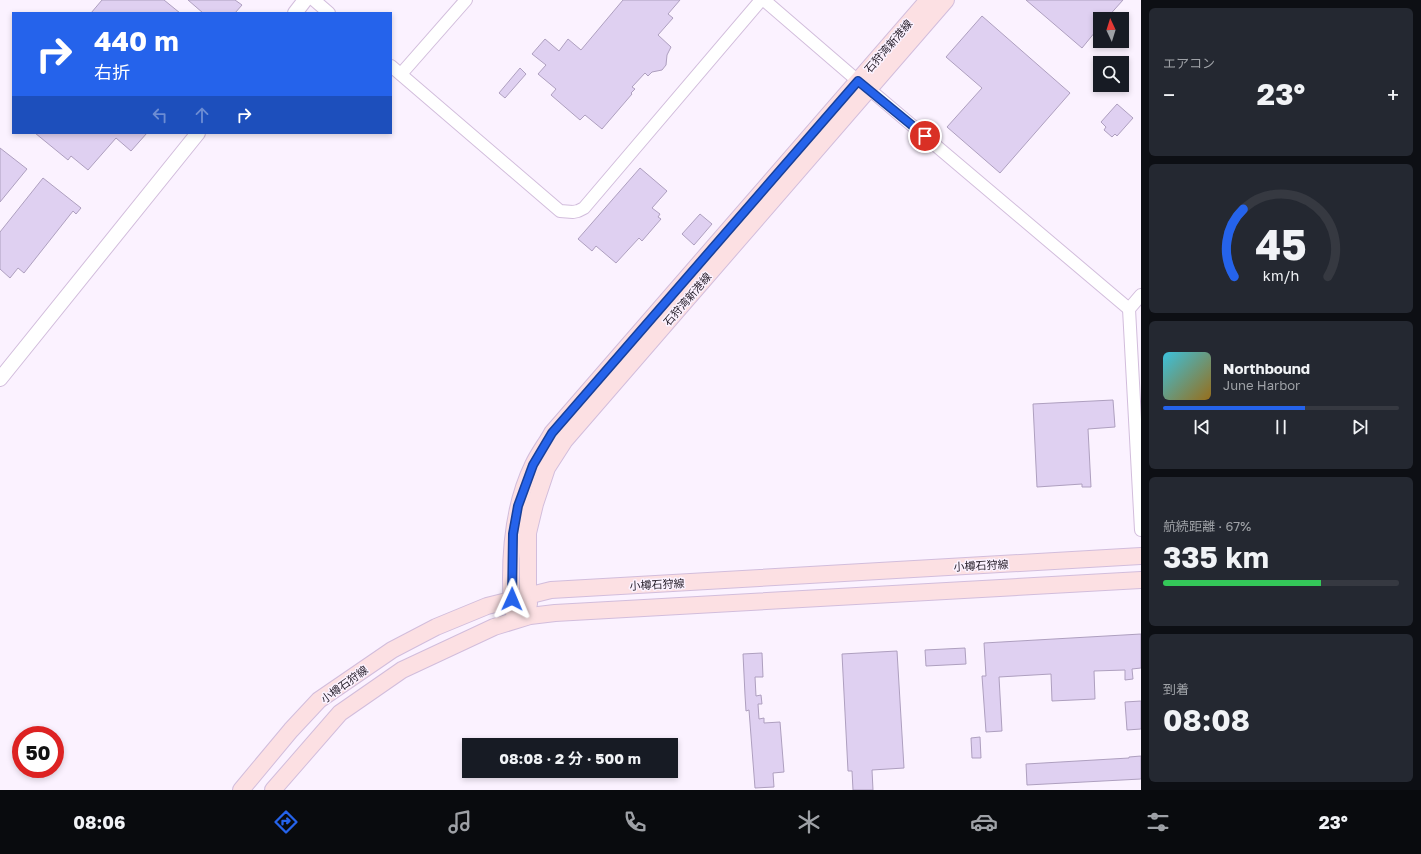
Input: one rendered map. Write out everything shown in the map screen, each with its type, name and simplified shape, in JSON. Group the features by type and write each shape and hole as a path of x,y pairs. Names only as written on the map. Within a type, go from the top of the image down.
{"main road":[{"name":"石狩湾新港線","path":"530,616 528,595 528,533 535,504 547,468 565,440 863,85 928,0"},
{"name":"石狩湾新港線","path":"513,621 513,534 518,506 533,465 552,433 863,85 946,0"},
{"name":"小樽石狩線","path":"241,790 291,730 319,700 344,682 392,650 436,627 487,606 512,599 551,590 1141,556"},
{"name":"小樽石狩線","path":"273,790 312,743 340,713 402,670 494,627 530,616 555,613 1141,580"}],"street":[{"path":"296,12 305,0"},
{"path":"314,0 328,12"},
{"path":"401,74 466,0"},
{"path":"392,67 560,211 578,211 584,208 763,0 1129,309"},
{"path":"0,379 197,134"},
{"path":"1141,295 1129,309 1141,530"}],"building":[{"path":"102,0 164,0 179,12 92,12"},
{"path":"188,0 235,0 242,5 236,12 202,12"},
{"path":"623,0 680,0 668,14 673,18 658,35 671,47 667,55 666,65 662,70 652,72 648,76 645,73 632,87 635,89 631,93 632,94 602,129 585,115 580,120 551,95 556,89 538,74 546,65 532,54 545,39 559,51 568,39 581,50"},
{"path":"1026,0 1123,0 1112,12 1093,12 1093,35 1082,48"},
{"path":"982,16 1070,93 1000,173 947,127 982,88 946,57"},
{"path":"520,68 526,74 505,98 499,93"},
{"path":"1117,104 1133,118 1117,136 1115,134 1112,137 1104,130 1106,127 1101,122"},
{"path":"36,134 146,134 131,151 116,138 88,170 71,156 68,160"},
{"path":"0,148 27,169 0,202"},
{"path":"640,168 667,191 652,208 660,214 658,217 661,219 642,241 639,238 616,263 596,246 592,251 578,239"},
{"path":"43,178 81,208 76,214 73,211 24,273 18,268 10,278 0,269 0,232"},
{"path":"700,214 712,224 694,245 682,234"},
{"path":"1113,400 1115,427 1088,429 1091,487 1082,487 1082,484 1037,487 1033,404"},
{"path":"1141,634 1141,668 1132,669 1133,679 1125,680 1125,670 1094,671 1095,699 1052,701 1051,674 999,677 1002,731 986,732 982,676 986,676 984,643"},
{"path":"965,648 966,664 926,666 925,650"},
{"path":"897,651 904,768 872,770 873,790 853,790 852,771 848,771 842,654"},
{"path":"762,653 763,677 755,677 756,696 761,695 762,704 758,704 759,719 764,718 764,723 780,722 784,772 773,773 774,787 755,788 749,710 746,711 743,654"},
{"path":"1141,701 1141,729 1127,730 1125,702"},
{"path":"980,737 981,758 972,758 971,738"},
{"path":"1141,756 1141,779 1027,785 1026,764"}],"route":[{"path":"512,599 513,534 518,506 533,465 552,433 858,81 925,136"}]}
